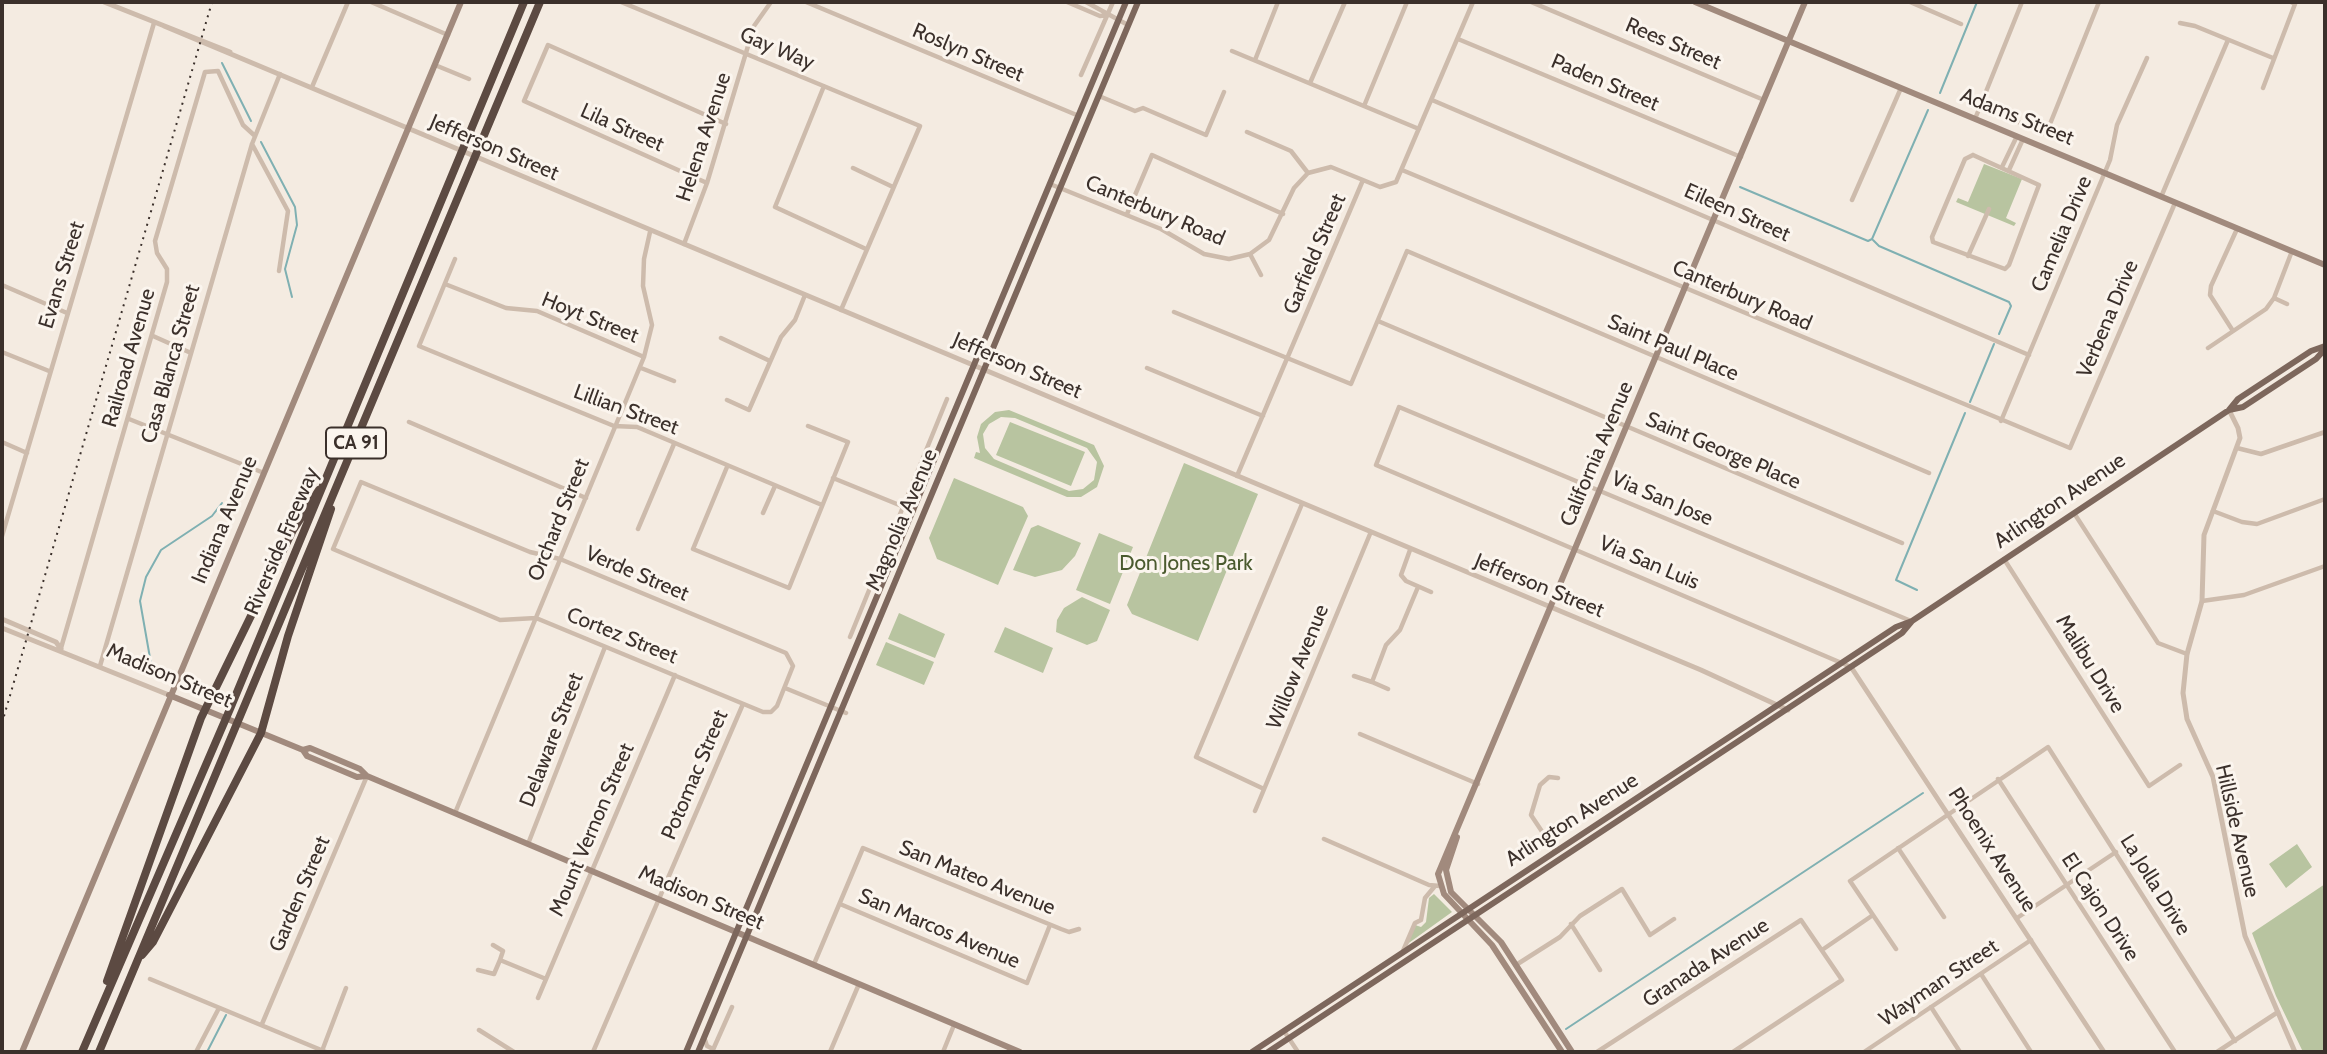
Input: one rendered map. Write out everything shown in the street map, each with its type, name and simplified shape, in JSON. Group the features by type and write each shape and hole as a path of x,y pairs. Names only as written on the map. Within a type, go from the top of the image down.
{"highway":[{"name":"Riverside Freeway","path":"82,1052 223,726 524,2"},
{"name":"Riverside Freeway","path":"99,1052 540,2"},
{"path":"100,1007 104,989 205,710 307,503 325,482"},
{"path":"136,963 153,942 261,733 288,636 331,515 331,502"}],"main road":[{"name":"Indiana Avenue","path":"22,1052 461,2"},
{"name":"Magnolia Avenue","path":"686,1052 1126,2"},
{"name":"Magnolia Avenue","path":"698,1052 844,712 1138,2"},
{"name":"Adams Street","path":"1695,2 2325,265"},
{"name":"California Avenue","path":"1437,886 1445,855 1463,822 1805,2"},
{"name":"Arlington Avenue","path":"1252,1052 1896,627 1912,621 2229,411 2243,407 2316,359 2325,347"},
{"name":"Arlington Avenue","path":"1268,1052 1788,710 1902,633 1912,621"},
{"name":"Madison Street","path":"169,695 303,750 310,748 360,769 367,776 1020,1052"},
{"path":"1463,822 1446,870 1446,882 1465,911"},
{"path":"1437,886 1498,939 1572,1052"},
{"path":"1472,918 1562,1052"}],"street":[{"name":"Jefferson Street","path":"104,2 154,23 198,37 650,232 1552,608 1788,710"},
{"path":"312,87 348,2"},
{"path":"371,2 448,35"},
{"name":"Gay Way","path":"621,2 920,126 893,187"},
{"name":"Helena Avenue","path":"684,244 707,183 757,18 771,2"},
{"name":"Roslyn Street","path":"806,2 1079,116"},
{"path":"1067,2 1100,16 1108,15"},
{"path":"1086,2 1103,9 1108,15 1128,26"},
{"path":"1081,75 1113,2"},
{"path":"1255,60 1278,2"},
{"path":"1310,83 1345,2"},
{"path":"1364,106 1407,2"},
{"path":"1402,170 1473,2"},
{"name":"Rees Street","path":"1531,2 1764,100"},
{"path":"1910,2 1962,24"},
{"path":"1975,119 2022,2"},
{"path":"1981,106 2046,134 2099,2"},
{"path":"2263,88 2293,3"},
{"name":"Evans Street","path":"2,534 154,23"},
{"path":"2180,23 2273,58"},
{"name":"Paden Street","path":"1458,38 1741,157"},
{"path":"2161,197 2228,40"},
{"name":"Lila Street","path":"707,183 524,101 548,45 726,124"},
{"path":"1232,51 1419,129"},
{"name":"Camelia Drive","path":"2001,421 2105,173 2117,125 2147,58"},
{"path":"435,65 469,79"},
{"name":"Railroad Avenue","path":"61,649 153,336 168,275 157,253 155,241 205,72 215,69 226,86 243,125 255,136"},
{"name":"Casa Blanca Street","path":"100,666 252,144 280,74"},
{"path":"824,86 775,207 866,249"},
{"path":"1852,200 1900,88"},
{"path":"1099,96 1135,111 1143,108 1206,135 1224,92"},
{"name":"Eileen Street","path":"1432,100 2029,355"},
{"path":"1247,132 1291,151 1308,173 1331,167 1363,180"},
{"path":"2002,167 2020,137"},
{"path":"2009,170 2020,137"},
{"path":"252,144 288,211 279,271"},
{"path":"1127,214 1152,155 1283,214"},
{"path":"1973,155 2002,167 2039,185 2009,265 2005,269 1933,242 1940,217 1968,156 1973,155"},
{"path":"841,310 893,187 853,168"},
{"name":"Canterbury Road","path":"1402,170 2070,448"},
{"name":"Garfield Street","path":"1237,476 1363,180 1387,187 1396,182 1402,170"},
{"name":"Canterbury Road","path":"1050,184 1127,214 1211,257 1228,259 1250,254 1269,240 1294,188 1308,173"},
{"name":"Verbena Drive","path":"2070,448 2175,203"},
{"path":"1968,257 1989,209"},
{"path":"2233,331 2210,295 2211,286 2237,229"},
{"name":"Orchard Street","path":"455,813 644,357 652,325 643,286 644,259 650,232"},
{"name":"Saint Paul Place","path":"1378,321 1407,251 1928,473"},
{"path":"2208,348 2266,309 2274,299 2292,251"},
{"name":"Canterbury Road","path":"1250,254 1261,275"},
{"path":"445,284 454,259"},
{"name":"Hoyt Street","path":"445,284 506,308 537,311 644,357"},
{"name":"Lillian Street","path":"445,284 419,346 614,426 637,427 822,505"},
{"path":"2,285 67,313"},
{"path":"727,400 749,410 780,337 795,320 805,295"},
{"path":"2274,299 2287,304"},
{"path":"1174,312 1352,384 1378,321"},
{"name":"Saint George Place","path":"1378,321 1902,543"},
{"path":"153,336 191,353"},
{"path":"721,338 771,360"},
{"path":"2,352 50,371"},
{"name":"Hoyt Street","path":"640,368 674,382"},
{"path":"1147,368 1262,416"},
{"path":"850,637 947,400"},
{"name":"Via San Jose","path":"1399,407 1912,621"},
{"name":"Via San Luis","path":"1399,407 1376,465 1851,667"},
{"path":"2229,411 2240,433 2237,448 2252,453 2270,452 2325,432"},
{"path":"129,419 264,473"},
{"path":"409,422 586,498"},
{"path":"727,467 693,549 789,588 848,442 808,426"},
{"path":"2,442 27,453"},
{"path":"638,528 674,444"},
{"name":"Hillside Avenue","path":"2237,448 2203,546 2202,601 2183,678 2185,709 2213,778 2246,940 2295,1052"},
{"path":"832,478 914,511"},
{"name":"Cortez Street","path":"361,482 333,549 500,620 536,618 762,712 771,712 785,688"},
{"name":"Verde Street","path":"361,482 530,552 561,559 786,653 793,666 785,688"},
{"path":"763,513 775,486"},
{"path":"2213,511 2242,523 2257,524 2325,499"},
{"path":"1264,789 1196,757 1303,504"},
{"path":"2074,513 2158,643 2187,654"},
{"name":"Willow Avenue","path":"1255,811 1370,534"},
{"path":"1410,550 1401,575 1430,592"},
{"name":"Malibu Drive","path":"2004,559 2149,786 2180,765"},
{"path":"2202,601 2244,595 2325,566"},
{"path":"1371,682 1386,645 1400,630 1418,587"},
{"name":"Madison Street","path":"2,619 56,642 61,649"},
{"name":"Madison Street","path":"2,628 61,649 169,695"},
{"name":"Delaware Street","path":"528,844 606,646"},
{"name":"Phoenix Avenue","path":"1851,667 1949,812 2104,1052"},
{"name":"Mount Vernon Street","path":"538,998 675,675"},
{"path":"1354,676 1388,689"},
{"path":"785,688 844,712"},
{"path":"1765,715 1770,708 1767,700"},
{"name":"Potomac Street","path":"593,1052 743,704"},
{"path":"1360,734 1478,784"},
{"name":"La Jolla Drive","path":"1998,779 2048,747 2235,1041"},
{"name":"Garden Street","path":"262,1024 367,776"},
{"path":"1555,852 1531,815 1540,785 1549,777 1558,778"},
{"path":"1896,949 1850,881 1998,779"},
{"name":"El Cajon Drive","path":"1998,779 2175,1052"},
{"path":"1324,839 1437,886 1425,898 1421,920 1415,923 1403,951"},
{"name":"San Mateo Avenue","path":"840,904 863,848 1050,925 1069,932 1079,929"},
{"path":"1898,848 1944,917"},
{"path":"2017,918 2116,852"},
{"path":"1516,965 1560,937 1571,924 1622,889 1650,935 1674,919"},
{"path":"814,964 840,904"},
{"name":"San Marcos Avenue","path":"840,904 1027,983 1050,925"},
{"path":"1733,1052 1842,980 1822,950 1873,915"},
{"name":"Granada Avenue","path":"1597,1052 1801,920 1822,950"},
{"path":"1571,924 1600,970"},
{"name":"Wayman Street","path":"1864,1052 2031,940"},
{"path":"478,970 494,974 503,951 493,945"},
{"path":"500,960 546,979"},
{"path":"1981,974 2032,1052"},
{"path":"150,979 324,1051 346,988"},
{"path":"830,1052 859,984"},
{"path":"704,1037 712,1051 732,1007"},
{"path":"1931,1007 1960,1052"},
{"path":"196,1052 219,1008"},
{"path":"2217,1052 2278,1012"},
{"path":"943,1052 954,1025"},
{"path":"479,1030 514,1052"},
{"path":"1284,1031 1298,1052"}],"green space":[{"path":"1984,164 2022,179 2006,218 2016,223 2014,226 1956,202 1958,198 1968,202"},
{"path":"1009,410 1094,445 1104,466 1097,487 1081,497 1067,497 974,458 976,452 980,453 977,437 981,424 995,412","holes":["1001,417 1015,418 1087,448 1097,462 1094,480 1083,489 1069,491 994,459 985,448 983,434 989,424"]},
{"path":"1010,422 1085,452 1071,486 996,455"},
{"name":"Don Jones Park","path":"1184,463 1258,494 1198,641 1132,614 1127,605"},
{"path":"954,478 1023,507 1028,516 998,585 937,559 929,538"},
{"path":"1038,525 1081,543 1075,556 1062,570 1035,577 1013,570 1031,528"},
{"path":"1099,533 1133,547 1110,604 1076,590"},
{"path":"1082,597 1110,610 1097,641 1087,645 1056,632 1057,620 1064,608"},
{"path":"899,613 945,634 935,658 888,639"},
{"path":"1005,627 1053,648 1043,673 994,652"},
{"path":"886,642 934,662 924,685 876,665"},
{"path":"2297,844 2312,867 2286,888 2269,864"},
{"path":"2325,884 2325,1052 2303,1052 2276,996 2252,933"},
{"path":"1434,894 1452,912 1406,945 1415,925 1421,927 1426,922 1429,898"}],"waterway":[{"path":"1940,93 1977,2"},
{"path":"222,63 251,121"},
{"path":"1740,187 1868,241 1872,239 1928,110"},
{"path":"261,142 295,207 297,225 285,269 292,297"},
{"path":"1873,240 1879,246 2009,302 2011,306 1999,334"},
{"path":"1970,402 1994,344"},
{"path":"1917,590 1896,580 1965,413"},
{"path":"153,675 140,601 146,577 161,550 212,516 222,503"},
{"path":"1566,1029 1923,793"},
{"path":"207,1052 226,1015"}],"railway":[{"path":"2,723 212,2"}]}
